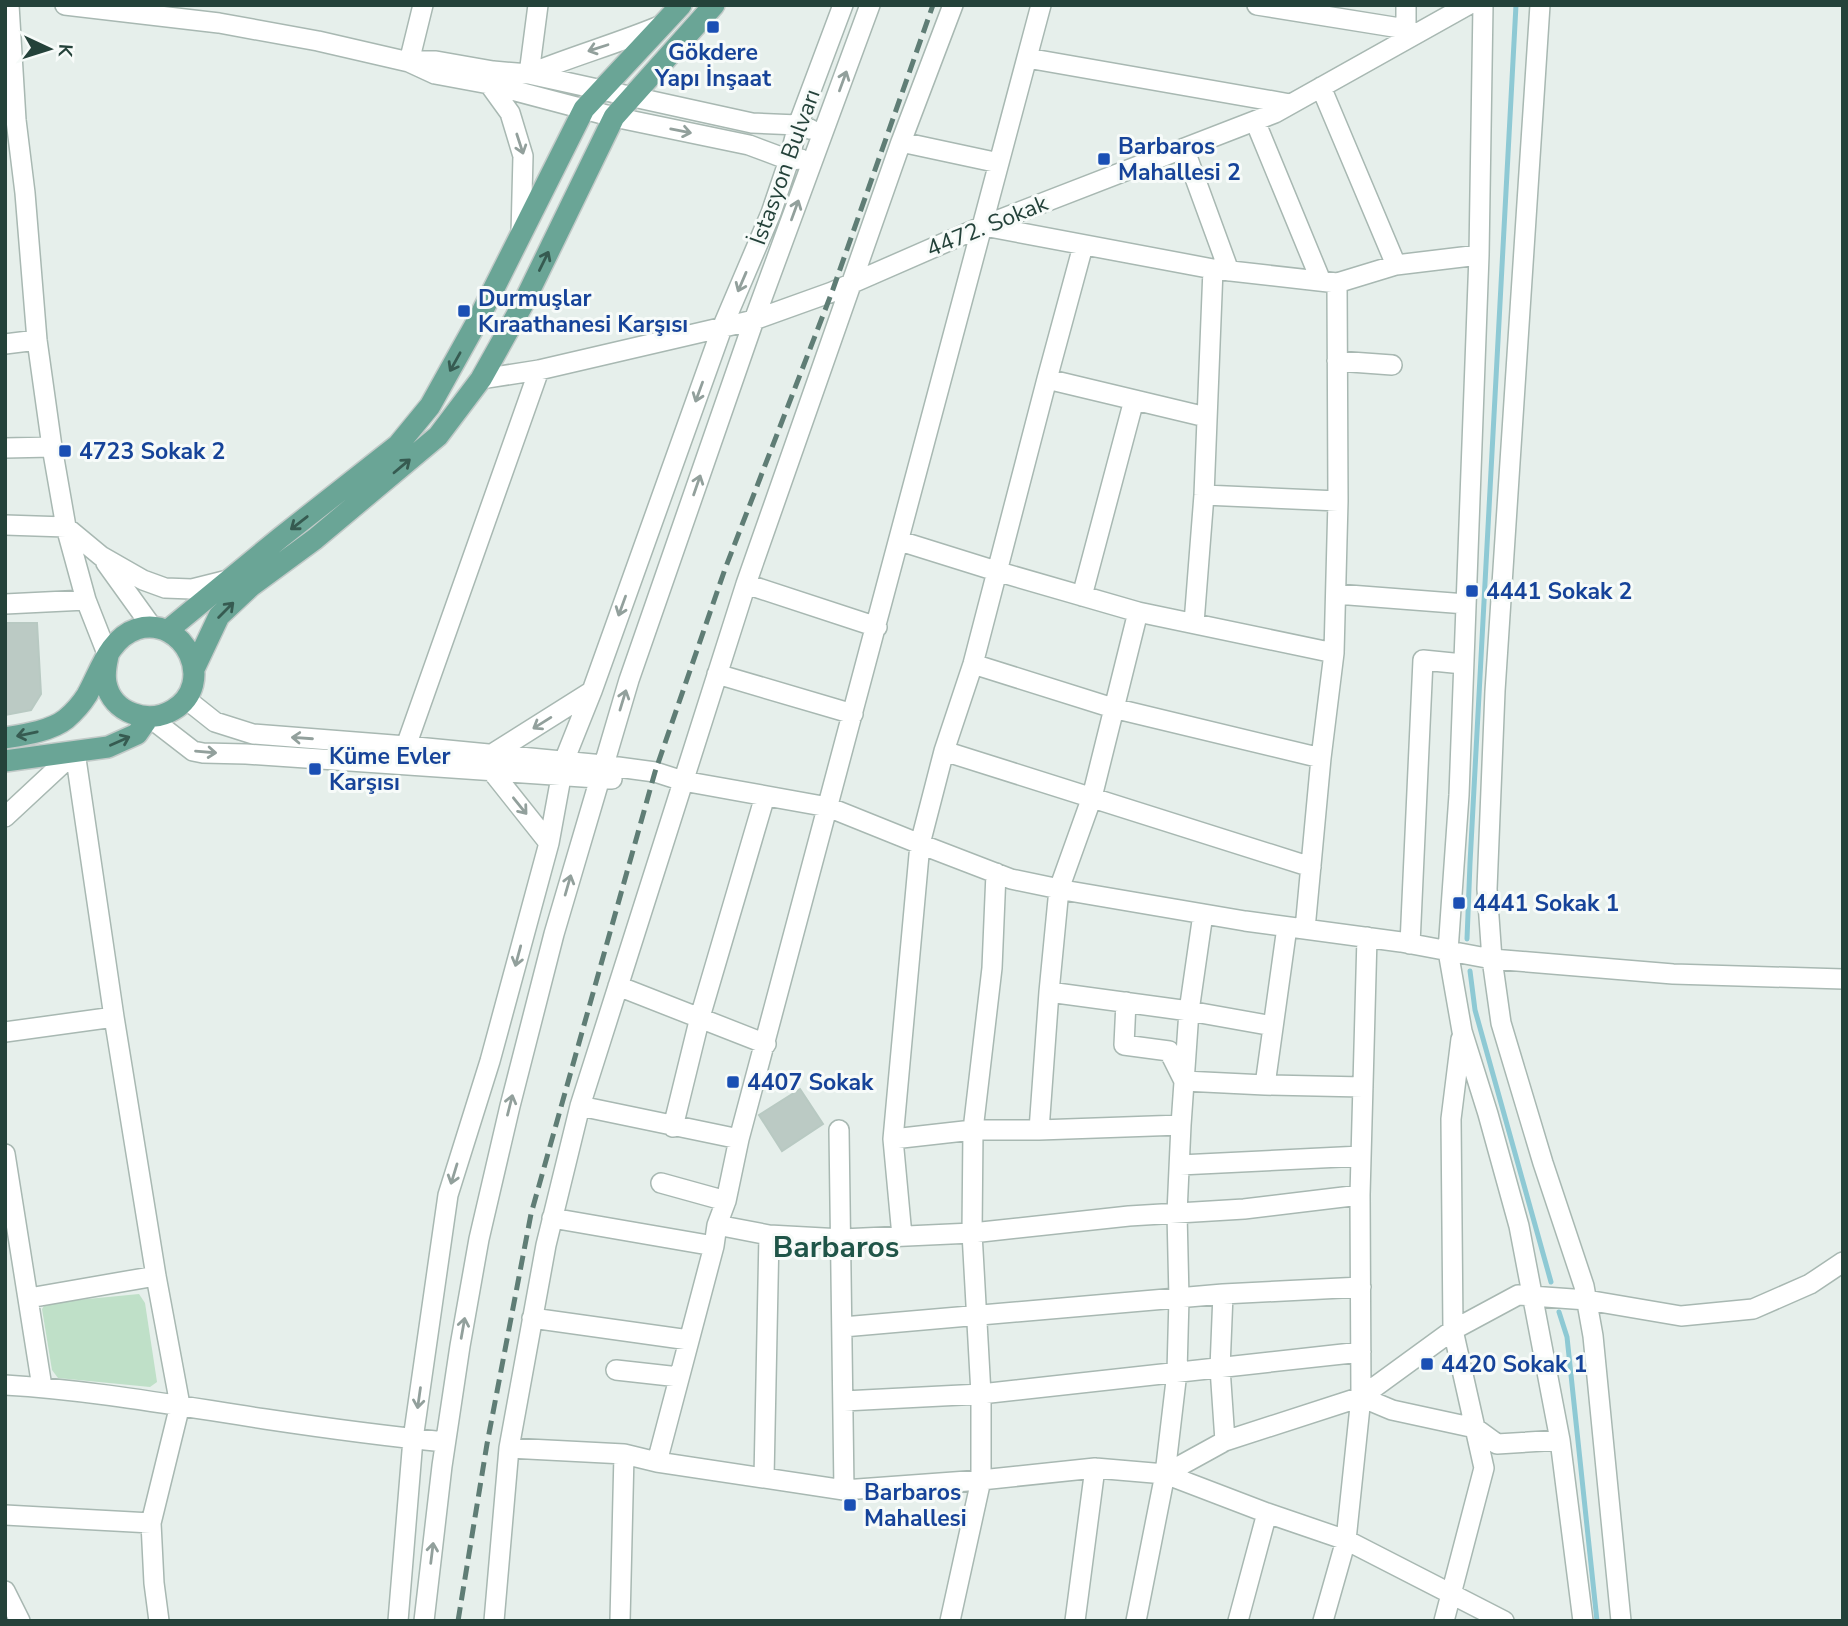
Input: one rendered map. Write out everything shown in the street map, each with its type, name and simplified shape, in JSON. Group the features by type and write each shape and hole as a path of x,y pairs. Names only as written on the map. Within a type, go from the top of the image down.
{"main road":[{"path":"159,629 228,580 398,445 430,406 479,318 584,109 681,5"},
{"path":"194,669 219,616 251,586 314,539 438,436 481,379 523,304 614,117 714,5"},
{"path":"5,738 38,732 64,721 85,698 114,644 138,629 159,629 177,637 186,646 191,657 194,680 186,699 176,709 163,715 135,715 112,698 106,685 108,656"},
{"path":"5,761 108,747 137,734 149,717"}],"street":[{"path":"9,5 15,193 52,447 66,527 86,600 108,656"},
{"path":"65,5 222,14 318,41 409,62 435,74 489,84 614,117 749,145 789,160 806,159 820,145 817,135 798,125 752,123 529,74 436,61 409,62"},
{"path":"409,62 423,5"},
{"path":"529,74 538,5"},
{"name":"İstasyon Bulvarı","path":"397,1618 413,1439 447,1195 489,1061 549,842 562,768 723,328 771,213 798,125 843,5"},
{"name":"İstasyon Bulvarı","path":"424,1621 445,1442 478,1239 554,934 629,680 754,320 870,5"},
{"path":"494,1621 509,1448 545,1245 580,1107 746,584 901,142 953,5"},
{"path":"657,1462 717,1224 726,1201 740,1139 1041,5"},
{"path":"1257,5 1412,31 1406,5"},
{"name":"4472. Sokak","path":"481,379 539,370 723,328 754,320 832,292 982,226 1275,113 1412,31 1468,5"},
{"path":"1483,5 1479,255 1459,795 1448,951 1462,1031 1519,1226 1560,1440 1583,1621"},
{"path":"1540,5 1494,691 1487,889 1492,959 1501,1023 1587,1300 1593,1336 1621,1621"},
{"path":"529,74 662,25"},
{"path":"1027,58 1290,104"},
{"path":"752,123 776,119 816,82"},
{"path":"489,84 510,113 523,156 521,236"},
{"path":"1321,87 1396,265"},
{"path":"1255,121 1329,282 1337,360 1338,501 1334,653 1311,867 1273,1026 1265,1085"},
{"path":"901,142 999,163"},
{"path":"749,145 768,163 773,188 771,213"},
{"path":"1184,148 1221,270 1206,417 1204,495 1194,622"},
{"path":"982,226 1221,270 1329,282 1396,265 1479,255"},
{"path":"902,1236 893,1139 920,844 944,751 973,664 1083,246"},
{"path":"5,344 37,340"},
{"path":"1337,360 1392,365"},
{"path":"405,746 539,370"},
{"path":"1047,379 1206,417"},
{"path":"1083,596 1134,400"},
{"path":"5,448 52,447"},
{"path":"1204,495 1338,501"},
{"path":"5,525 66,527 101,556 143,580 165,588 192,589 228,580"},
{"path":"900,541 1138,612 1334,653"},
{"path":"101,556 159,629"},
{"path":"746,584 877,627"},
{"path":"1336,594 1466,604"},
{"path":"5,604 86,600"},
{"path":"1039,1130 1059,889 1092,797 1138,612"},
{"path":"1410,944 1423,660 1462,664"},
{"path":"973,664 1113,708 1321,758"},
{"path":"717,674 853,714"},
{"path":"492,762 592,691"},
{"path":"186,699 215,722 253,734 405,746 492,762 549,842"},
{"path":"149,717 193,751 204,753 492,762 562,768 601,772 652,783 683,781 828,807 1011,879 1203,914 1367,937 1492,959 1673,974 1843,979"},
{"path":"944,751 1311,867"},
{"path":"5,817 75,752"},
{"path":"75,752 114,1017 180,1405 151,1523 159,1621"},
{"path":"673,1127 700,1017 765,796"},
{"path":"950,1621 981,1480 981,1394 972,1233 973,1130 992,968 996,873"},
{"path":"1136,1621 1165,1474 1177,1372 1177,1213 1181,1125 1189,1010 1203,914"},
{"path":"1323,1621 1346,1540 1361,1397 1360,1195 1367,937"},
{"path":"618,986 766,1044"},
{"path":"1049,992 1189,1010 1273,1026"},
{"path":"1126,1002 1124,1045 1169,1051 1184,1081"},
{"path":"5,1032 114,1017"},
{"path":"1444,1621 1484,1468 1453,1330 1451,1119 1462,1031"},
{"path":"1184,1081 1363,1087"},
{"path":"580,1107 740,1139"},
{"path":"893,1139 973,1130 1181,1125"},
{"path":"839,1130 844,1490"},
{"path":"5,1154 42,1387"},
{"path":"1180,1165 1361,1156"},
{"path":"661,1183 726,1201"},
{"path":"717,1224 768,1235 842,1239 972,1233 1129,1216 1244,1209 1360,1195"},
{"path":"552,1218 713,1246"},
{"path":"764,1478 768,1235"},
{"path":"1165,1474 1225,1441 1361,1397 1453,1330 1518,1296 1587,1300 1681,1316 1753,1309 1810,1284 1843,1262"},
{"path":"29,1298 156,1276"},
{"path":"843,1327 1223,1294 1361,1287"},
{"path":"1223,1294 1220,1368 1225,1441"},
{"path":"532,1318 689,1340"},
{"path":"844,1401 981,1394 1361,1352"},
{"path":"616,1370 680,1377"},
{"path":"5,1385 42,1387 445,1442"},
{"path":"1361,1397 1392,1410 1475,1428 1497,1444 1560,1440"},
{"path":"509,1448 624,1454 657,1462 844,1490 1095,1468 1165,1474 1346,1540 1504,1621"},
{"path":"620,1621 624,1454"},
{"path":"1074,1621 1095,1468"},
{"path":"1238,1621 1267,1513"},
{"path":"5,1515 151,1523"},
{"path":"5,1591 20,1621"}],"green space":[{"path":"139,1294 145,1303 157,1382 150,1387 58,1378 52,1370 42,1309 46,1303"}],"building":[{"path":"5,623 37,623 41,694 31,710 5,715"},
{"path":"800,1089 823,1124 782,1151 759,1115"}],"waterway":[{"path":"1467,939 1516,5"},
{"path":"1470,971 1475,1010 1551,1282"},
{"path":"1559,1312 1567,1337 1597,1621"}],"railway":[{"path":"458,1621 487,1444 531,1214 655,772 725,569 832,292 933,5"}],"place":[{"name":"Gökdere Yapı İnşaat","path":"713,27"},
{"name":"Barbaros Mahallesi 2","path":"1104,159"},
{"name":"Durmuşlar Kıraathanesi Karşısı","path":"464,311"},
{"name":"4723 Sokak 2","path":"65,451"},
{"name":"4441 Sokak 2","path":"1472,591"},
{"name":"Küme Evler Karşısı","path":"315,769"},
{"name":"4441 Sokak 1","path":"1459,903"},
{"name":"4407 Sokak","path":"733,1082"},
{"name":"4420 Sokak 1","path":"1427,1364"},
{"name":"Barbaros Mahallesi","path":"850,1505"}],"district":[{"name":"Barbaros","path":"836,1247"}]}
